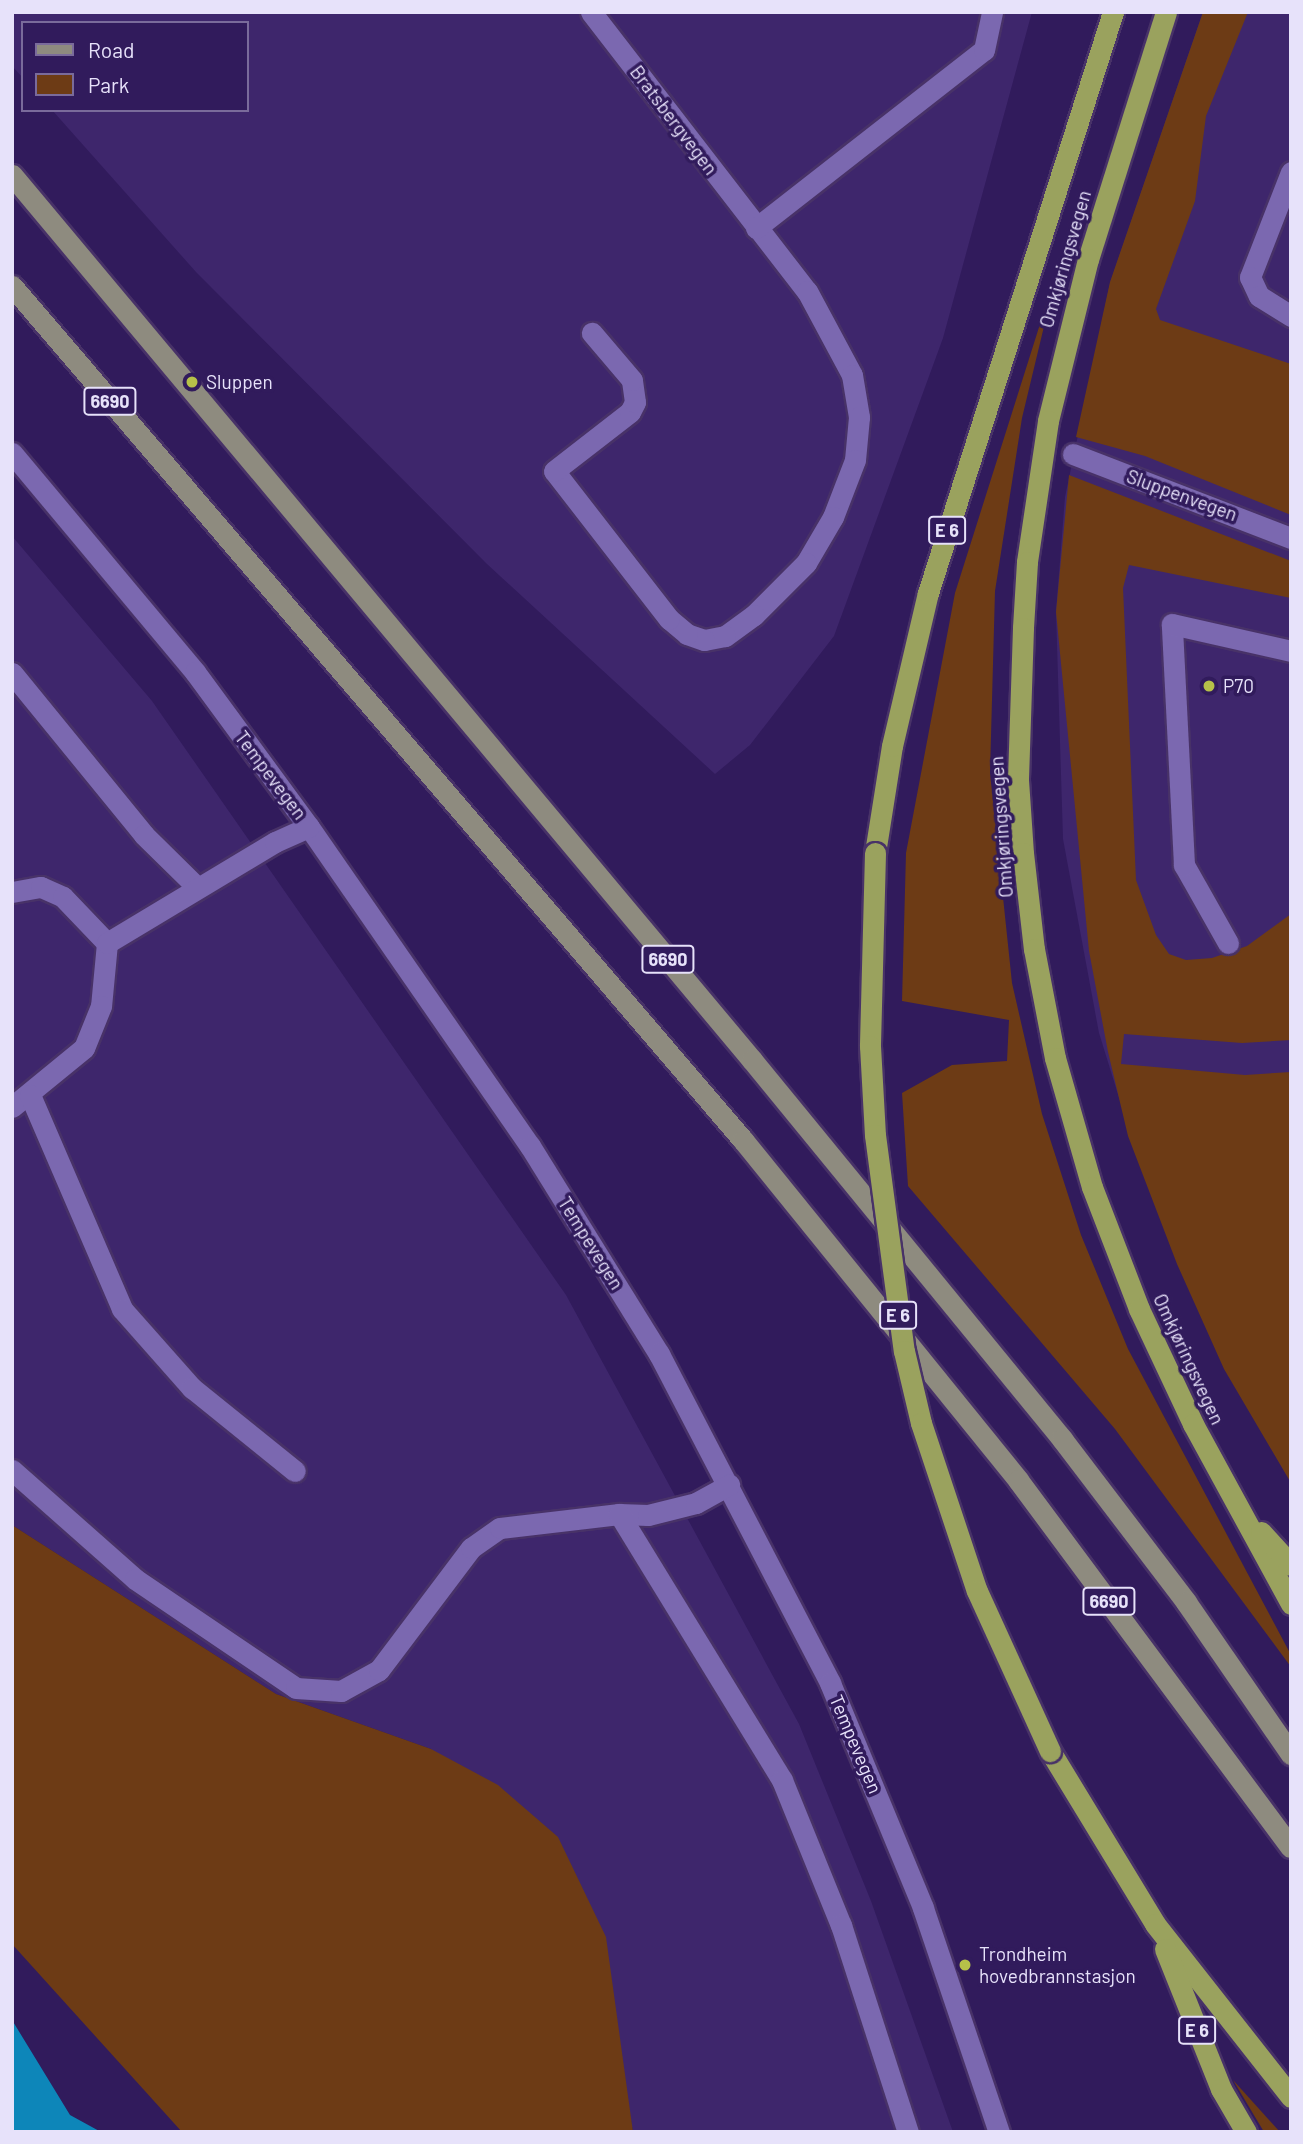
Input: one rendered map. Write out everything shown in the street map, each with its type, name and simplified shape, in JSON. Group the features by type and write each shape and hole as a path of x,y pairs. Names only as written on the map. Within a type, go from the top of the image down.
{"highway":[{"name":"Omkjøringsvegen","path":"1114,12 928,593 892,746 875,853 870,1046 875,1135 904,1351 921,1423 977,1591 1050,1751 1155,1924"},
{"name":"Omkjøringsvegen","path":"1166,12 1088,260 1048,421 1027,562 1018,780 1034,949 1055,1058 1092,1187 1139,1309 1236,1504 1291,1604"},
{"path":"1236,1504 1291,1565"},
{"name":"E 6","path":"1155,1924 1291,2097"},
{"name":"E 6","path":"1155,1924 1221,2089 1246,2132"}],"main road":[{"name":"6690","path":"12,175 752,1060 1054,1430 1186,1602 1291,1754"},
{"name":"6690","path":"12,286 760,1161 1018,1480 1291,1847"}],"street":[{"name":"Bratsbergvegen","path":"592,12 807,291 834,335 852,375 859,417 855,460 833,517 806,563 754,615 725,636 704,640 687,634 669,619 554,471 630,412 635,402 632,380 593,333"},
{"path":"756,228 984,50 992,12"},
{"path":"1291,172 1250,277 1259,296 1291,316"},
{"name":"Tempevegen","path":"12,453 195,672 309,827 432,1000 594,1245 729,1485 830,1683 923,1908 999,2132"},
{"name":"Sluppenvegen","path":"1073,454 1291,538"},
{"path":"1228,943 1184,865 1172,624 1291,651"},
{"path":"12,673 145,835 197,887"},
{"path":"107,943 197,887 309,827"},
{"path":"12,892 41,887 63,897 107,943 101,1006 84,1048 21,1101 122,1309 192,1388 295,1471"},
{"path":"12,1470 135,1579 296,1688 341,1691 379,1670 471,1548 500,1528 618,1514 648,1516 696,1503 729,1485"},
{"path":"618,1514 782,1780 841,1925 908,2132"}],"shaded area":[{"path":"12,12 1032,12 943,338 834,636 750,745 715,774 487,564 196,272 54,112 248,112 248,21 21,21 21,76 12,66"},
{"path":"1203,12 1291,12 1291,1474 1134,1146 1099,1033 1063,839 1056,612 1065,497 1110,283"},
{"path":"12,536 152,701 566,1295 799,1724 871,1901 953,2132 633,2132 617,2042 431,1749 276,1694 12,1525"}],"green space":[{"path":"1203,12 1248,12 1206,116 1195,201 1156,309 1160,320 1291,364 1291,515 1145,456 1076,437 1110,282"},
{"path":"1059,264 1022,418 995,591 990,773 1012,983 1042,1114 1081,1235 1128,1349 1291,1655 1291,1667 1115,1429 908,1186 902,1093 952,1065 1007,1061 1009,1020 902,1001 906,853 955,593"},
{"path":"1069,475 1291,561 1291,598 1129,565 1123,588 1136,880 1156,935 1169,954 1186,960 1212,958 1247,946 1291,914 1291,1040 1242,1043 1124,1034 1121,1064 1245,1075 1291,1072 1291,1483 1224,1369 1177,1264 1128,1136 1108,1052 1089,951 1056,612"},
{"path":"12,1525 276,1694 431,1749 498,1785 558,1837 606,1937 633,2132 182,2132 12,1944"},
{"path":"1233,2080 1280,2132 1264,2132"}],"water":[{"path":"12,2020 70,2115 101,2132 12,2132"}],"place":[{"name":"Sluppen","path":"192,382"},
{"name":"P70","path":"1209,686"},
{"name":"Trondheim hovedbrannstasjon","path":"965,1965"}]}
